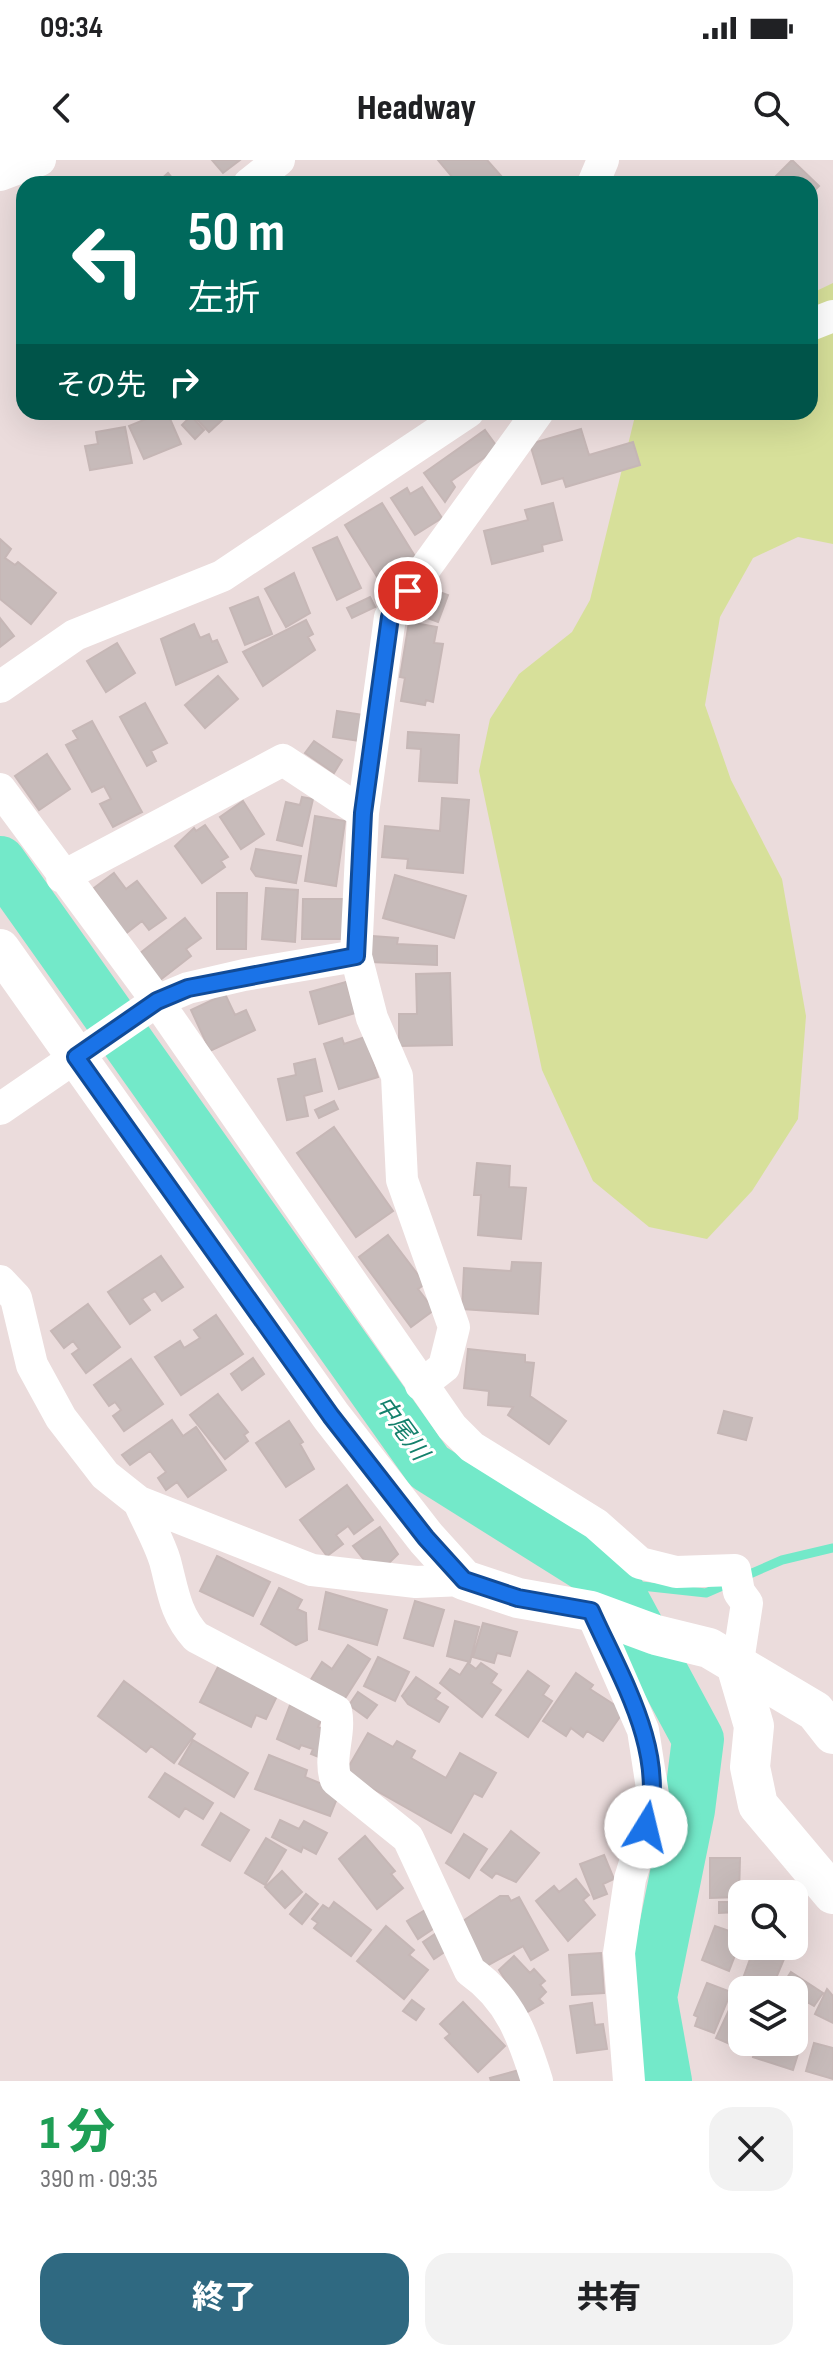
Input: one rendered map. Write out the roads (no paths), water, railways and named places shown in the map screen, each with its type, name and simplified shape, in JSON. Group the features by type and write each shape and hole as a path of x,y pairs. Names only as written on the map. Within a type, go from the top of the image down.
{"street":[{"path":"0,175 40,160"},
{"path":"259,176 279,160"},
{"path":"0,687 75,635 222,576 456,420"},
{"path":"421,1385 444,1367 454,1327 402,1180 397,1076 372,1018 356,956 363,813 390,617 532,420"},
{"path":"62,877 283,760 363,813"},
{"path":"0,789 62,877 157,1001 452,1427 472,1447 596,1524 640,1563 737,1581 747,1603 737,1668 754,1726 750,1767 758,1805 833,1894"},
{"path":"0,949 82,1052 331,1416 426,1538 464,1580"},
{"path":"0,1109 157,1001 188,988 244,975 356,956"},
{"path":"0,1281 16,1298 32,1365 61,1418 105,1475 139,1502 312,1570 416,1582 464,1580 518,1598 591,1611 656,1635 709,1648 737,1668 815,1711 833,1734"},
{"path":"139,1502 164,1559 172,1598 183,1623 196,1637 336,1711 339,1724 332,1770 336,1780 408,1838 470,1971 490,1985 514,2016 537,2081"},
{"path":"591,1611 643,1730 654,1801 630,1879 619,1953 629,2081"}],"waterway":[{"name":"中尾川","path":"0,862 429,1467 614,1583 698,1739 689,1810 651,1997 666,2081"},
{"path":"614,1583 706,1593 782,1560 833,1548"}]}
